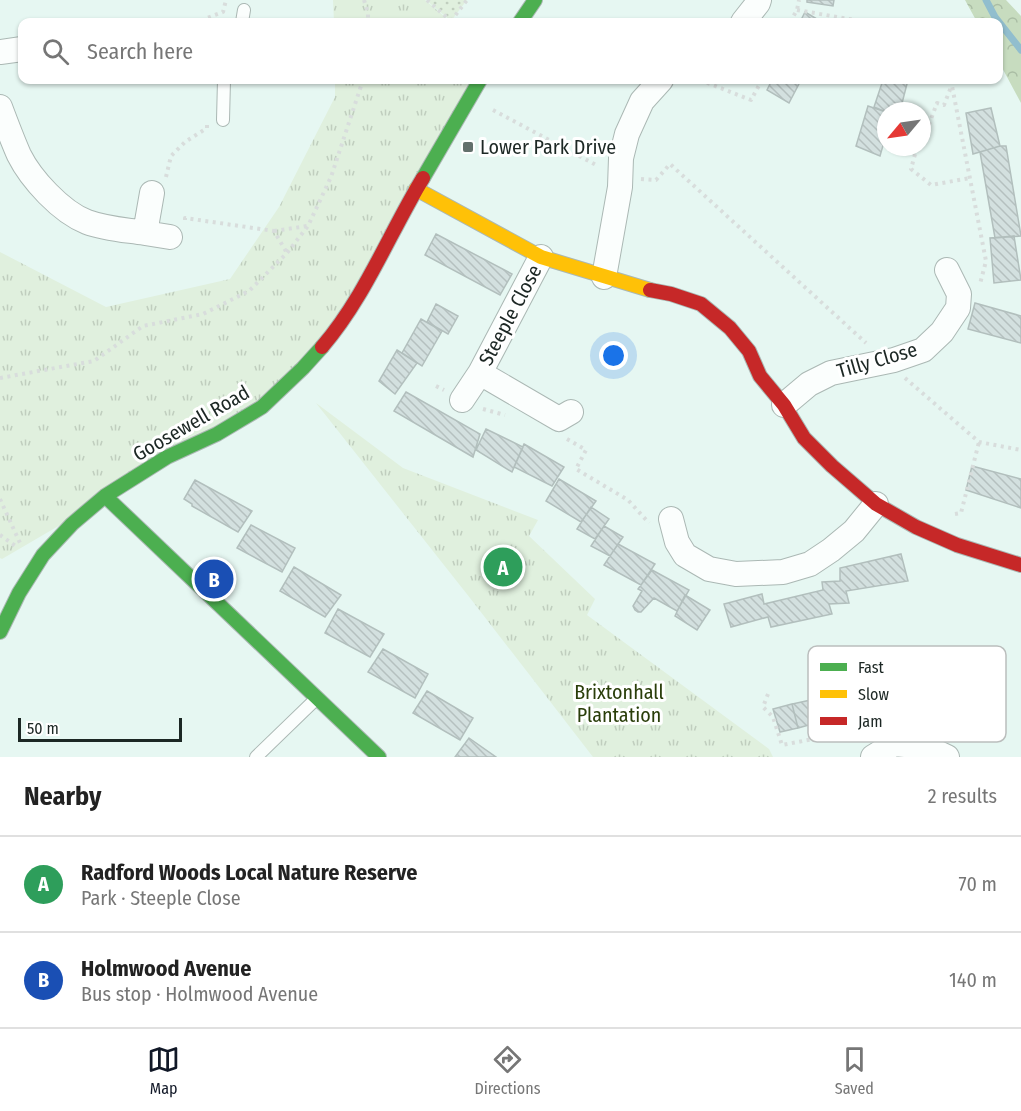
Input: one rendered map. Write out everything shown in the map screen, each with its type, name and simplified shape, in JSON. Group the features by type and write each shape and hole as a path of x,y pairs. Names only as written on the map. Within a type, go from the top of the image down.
{"street":[{"path":"523,18 535,0"},
{"path":"745,18 759,0"},
{"path":"0,52 18,50"},
{"name":"Goosewell Road","path":"0,632 19,593 43,555 72,524 105,496 167,457 217,434 262,407 303,368 339,327 374,270 416,189 478,84"},
{"path":"604,277 620,188 621,158 627,134 642,101 657,84"},
{"path":"0,107 20,156 52,199 70,214 110,228 170,237"},
{"path":"416,189 541,257 701,304 730,328 749,351 760,376 784,405 804,438 876,504 916,527 957,545 1021,565"},
{"path":"146,233 152,193"},
{"name":"Steeple Close","path":"462,400 480,373 541,257"},
{"path":"947,270 959,294"},
{"name":"Tilly Close","path":"784,405 809,384 831,373 886,362 923,350 942,332 957,308 959,294"},
{"name":"Steeple Close","path":"480,373 565,415"},
{"path":"105,496 379,757"},
{"path":"670,519 677,542 685,555 709,569 736,574 783,572 810,564 831,550 855,531 876,504"},
{"path":"873,757 894,744 926,747 947,757"}],"lane":[{"path":"243,18 244,10"},
{"path":"223,120 224,84"},
{"path":"256,757 318,697"}],"path":[{"path":"207,18 223,12 226,0"},
{"path":"364,0 368,18"},
{"path":"427,0 447,18"},
{"path":"455,18 467,0"},
{"path":"792,18 799,0"},
{"path":"797,10 843,18"},
{"path":"0,378 94,361 142,326 203,314 249,291 287,253 308,226 331,177 362,84"},
{"path":"710,84 751,100 760,84"},
{"path":"931,120 937,103 944,105 952,86"},
{"path":"952,86 986,261 976,297 959,294"},
{"path":"469,98 621,178 656,180 670,164 886,362 979,442 1021,450"},
{"path":"152,193 162,192 171,156 184,142 207,128 208,118"},
{"path":"915,156 911,169 931,185 970,178"},
{"path":"170,237 181,239 185,218 274,231 308,226"},
{"path":"274,231 287,253"},
{"path":"565,415 565,438 586,450 576,469 628,500 668,544 677,542"},
{"path":"951,515 961,513 979,442"},
{"path":"0,499 24,552"},
{"path":"768,694 763,707 773,717 782,745 808,740"}],"green space":[{"path":"333,0 425,0 446,18 334,18"},
{"path":"426,0 467,0 453,18 447,18"},
{"path":"965,0 1006,0 1021,16 1021,103 1003,69 1003,18 975,18"},
{"path":"335,84 480,84 359,294 262,407 2,559 0,558 0,252 106,307 230,279 279,207 335,97"},
{"name":"Brixtonhall Plantation","path":"316,403 403,468 538,520 529,536 595,599 587,615 769,749 773,757 593,757"}],"building":[{"path":"807,0 834,0 833,6 807,2"},
{"path":"805,12 815,18 802,18"},
{"path":"770,84 799,84 789,103 767,90"},
{"path":"882,84 907,84 902,102 877,102 877,108 874,107"},
{"path":"868,106 877,109 877,155 856,146"},
{"path":"991,108 1000,146 973,154 966,113"},
{"path":"1006,146 1021,236 995,238 980,152"},
{"path":"436,234 512,274 500,295 425,255"},
{"path":"1014,236 1021,280 994,283 990,238"},
{"path":"975,303 1021,316 1021,343 968,329"},
{"path":"436,304 458,316 448,334 427,322"},
{"path":"421,319 442,331 422,366 402,353"},
{"path":"397,350 417,363 395,394 379,381"},
{"path":"406,392 480,434 473,457 394,411"},
{"path":"486,429 523,447 512,472 476,450"},
{"path":"524,444 564,467 552,486 514,467"},
{"path":"972,466 1021,479 1021,508 966,490"},
{"path":"559,479 596,501 581,522 546,501"},
{"path":"195,480 252,511 238,532 192,506 184,499"},
{"path":"591,507 609,519 595,539 577,529"},
{"path":"251,525 295,548 282,572 237,548"},
{"path":"604,526 623,537 610,556 591,546"},
{"path":"618,544 655,564 641,585 604,565"},
{"path":"901,554 908,581 846,591 849,603 829,604 832,614 771,627 768,617 731,627 724,604 762,594 764,604 823,590 822,582 840,581 840,568"},
{"path":"294,567 341,595 325,617 280,591"},
{"path":"652,570 689,590 677,611 654,598 641,612 635,610 633,606 642,591 638,589"},
{"path":"685,595 710,610 697,630 675,616"},
{"path":"338,609 384,634 370,657 325,633"},
{"path":"383,649 428,674 415,698 368,672"},
{"path":"427,691 473,718 460,740 413,713"},
{"path":"808,701 808,725 798,728 792,704"},
{"path":"792,704 798,728 780,732 773,709"},
{"path":"469,738 496,757 455,757"}],"waterway":[{"path":"986,0 996,18"},
{"path":"1003,27 1021,50"}],"traffic: fast":[{"path":"523,18 535,0"},
{"path":"423,178 478,84"},
{"path":"0,632 19,593 43,555 72,524 105,496 167,457 217,434 262,407 322,347"},
{"path":"105,496 379,757"}],"traffic: slow":[{"path":"416,189 541,257 650,290"}],"traffic: jam":[{"path":"322,347 364,286 423,178"},
{"path":"650,290 701,304 730,328 749,351 760,376 784,405 804,438 876,504 916,527 957,545 1021,565"}],"place":[{"name":"Lower Park Drive","path":"468,147"},
{"name":"Radford Woods Local Nature Reserve","path":"503,567"},
{"name":"Holmwood Avenue","path":"214,579"}]}
